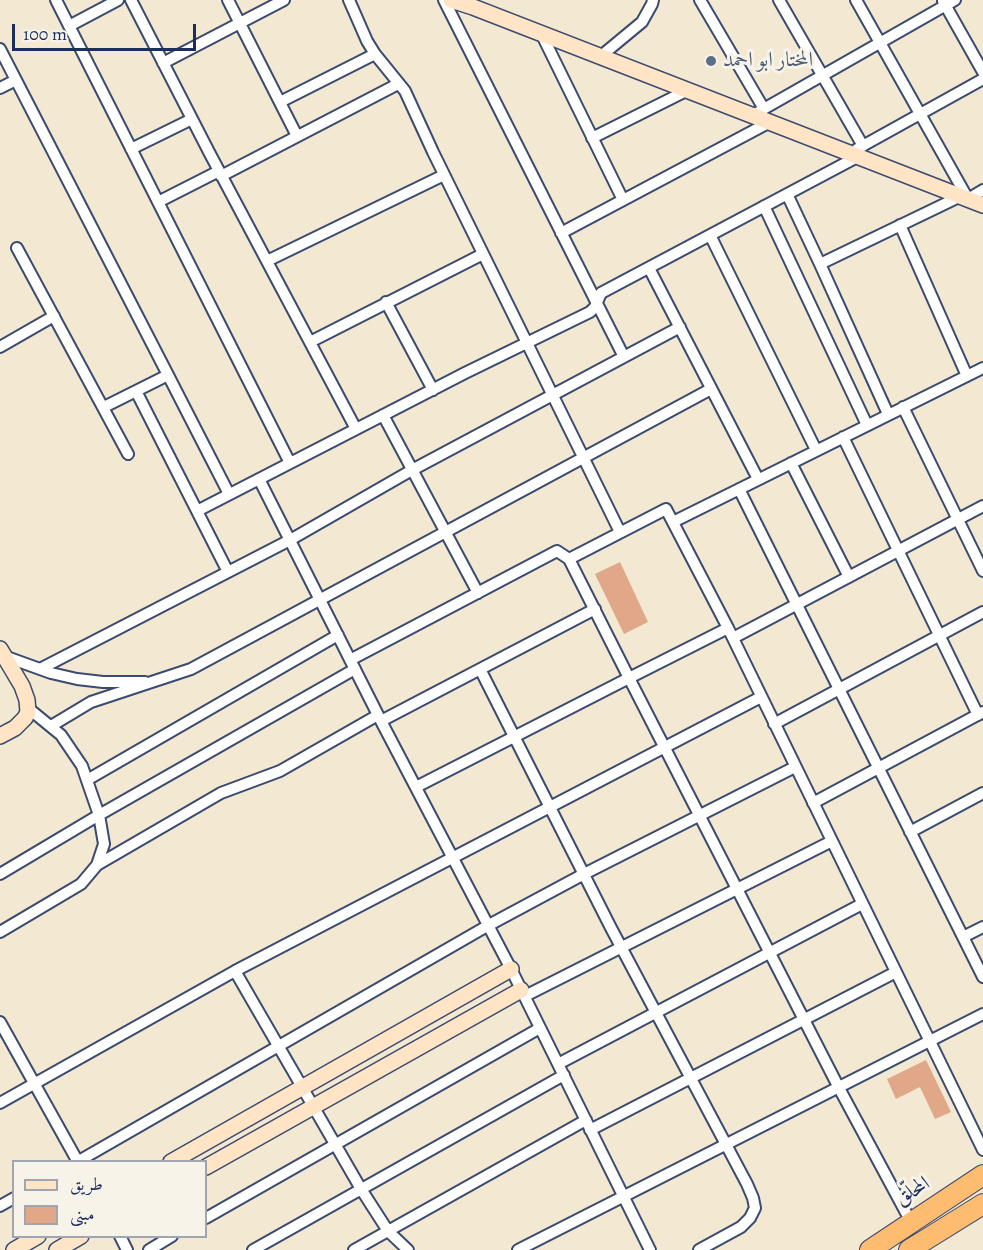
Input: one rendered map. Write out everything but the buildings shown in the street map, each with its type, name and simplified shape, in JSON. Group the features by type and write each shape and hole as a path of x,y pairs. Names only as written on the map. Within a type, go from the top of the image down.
{"highway":[{"name":"المحلّق","path":"870,1250 983,1175"},
{"path":"909,1250 983,1204"}],"street":[{"path":"56,0 290,463"},
{"path":"69,26 118,0"},
{"path":"131,0 356,429"},
{"path":"228,0 297,136"},
{"path":"163,63 284,0"},
{"path":"349,0 375,54 405,91 620,532"},
{"path":"452,0 688,90 762,115 971,200"},
{"path":"452,0 561,233 624,357"},
{"path":"601,56 642,22 653,0"},
{"path":"700,0 762,115"},
{"path":"779,0 823,75 857,152"},
{"path":"856,0 971,200"},
{"path":"561,233 623,200 823,75 948,2 983,72"},
{"path":"541,33 623,200"},
{"path":"0,49 230,494"},
{"path":"280,102 375,54"},
{"path":"197,511 590,312 595,307 601,293 787,194 983,79"},
{"path":"0,88 16,80"},
{"path":"158,201 297,136 398,84"},
{"path":"592,138 688,90"},
{"path":"131,149 192,119"},
{"path":"267,261 444,175"},
{"path":"820,264 900,225 971,200 983,190"},
{"path":"787,194 888,414"},
{"path":"764,206 867,425"},
{"path":"900,225 967,376"},
{"path":"710,235 816,450"},
{"path":"17,248 128,454"},
{"path":"310,342 483,254"},
{"path":"649,268 758,479"},
{"path":"386,302 433,390"},
{"path":"0,347 54,316"},
{"path":"40,669 290,540 412,470 680,327"},
{"path":"673,522 983,368"},
{"path":"104,407 168,375"},
{"path":"51,726 91,702 191,669 711,389"},
{"path":"136,391 228,572"},
{"path":"903,407 983,571"},
{"path":"383,415 478,593"},
{"path":"813,803 980,714 939,636 843,437"},
{"path":"791,463 849,577"},
{"path":"259,479 380,718 489,925 650,1250"},
{"path":"739,489 983,977"},
{"path":"416,787 629,678 797,604 983,506"},
{"path":"569,559 666,508 730,633 983,1150"},
{"path":"0,874 353,664 556,551 569,559 839,1088 911,1222"},
{"path":"0,933 81,884 97,865 221,794 280,771 380,718 481,670 595,609"},
{"path":"774,724 983,612"},
{"path":"87,780 338,636"},
{"path":"2,652 40,669 77,679 103,682 155,682"},
{"path":"0,736 15,728 28,712 27,700 21,686 2,652"},
{"path":"481,670 621,948 753,1198 755,1208 750,1218 741,1227 699,1250"},
{"path":"0,1103 235,971 761,697"},
{"path":"28,708 61,735 82,765 99,815 104,844 97,865"},
{"path":"80,1160 489,925 795,767"},
{"path":"910,832 983,793"},
{"path":"207,1166 313,1106 523,993 621,948 832,841"},
{"path":"558,1064 862,904"},
{"path":"963,937 983,927"},
{"path":"173,1160 511,969"},
{"path":"235,971 361,1189 388,1231 408,1250"},
{"path":"354,1250 588,1125 690,1077 896,972"},
{"path":"518,1250 983,1014"},
{"path":"0,1022 77,1160"},
{"path":"207,1217 540,1028"},
{"path":"253,1250 564,1075"},
{"path":"15,1250 35,1238"},
{"path":"57,1250 78,1238"},
{"path":"149,1250 169,1238"}],"place":[{"name":"المختار ابو احمد","path":"711,61"}]}
